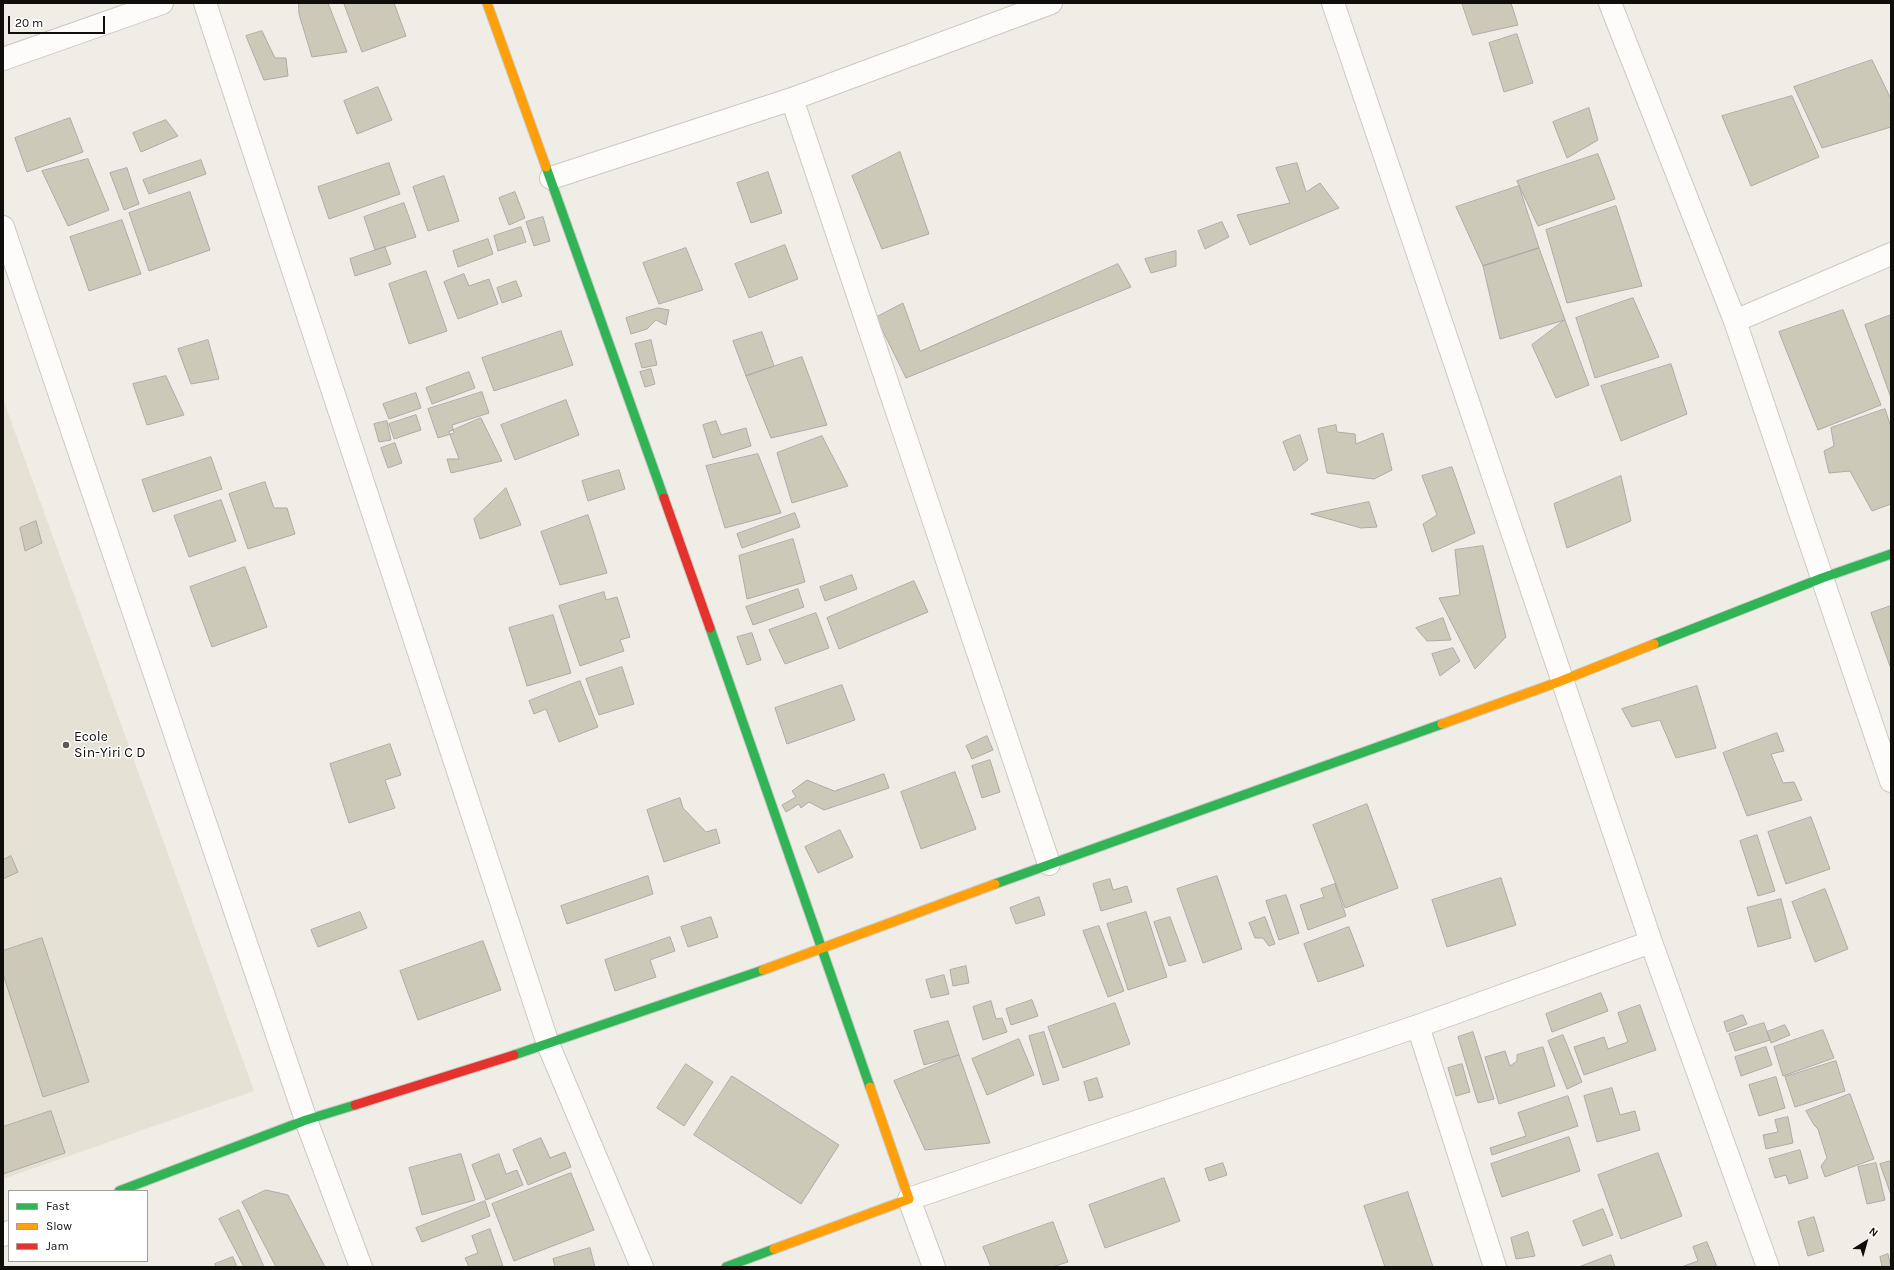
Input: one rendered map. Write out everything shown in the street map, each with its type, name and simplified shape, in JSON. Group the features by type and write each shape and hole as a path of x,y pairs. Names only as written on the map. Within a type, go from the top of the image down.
{"street":[{"path":"3,59 162,3"},
{"path":"205,3 548,1044 642,1267"},
{"path":"487,3 551,178 934,1267"},
{"path":"551,178 792,99 1051,3"},
{"path":"1333,3 1561,681 1651,942 1768,1267"},
{"path":"1610,3 1734,321 1891,781"},
{"path":"792,99 1049,864"},
{"path":"3,227 306,1120 361,1267"},
{"path":"1734,321 1891,254"},
{"path":"121,1190 306,1120 548,1044 823,949 1049,864 1561,681 1822,578 1891,554"},
{"path":"726,1267 909,1199 1418,1026 1651,942"},
{"path":"1418,1026 1495,1267"}],"shaded area":[{"name":"Ecole Sin-Yiri C D","path":"3,399 254,1091 3,1179"}],"building":[{"path":"299,3 328,3 347,52 312,57 299,14"},
{"path":"394,3 406,36 362,52 344,4"},
{"path":"1462,3 1511,3 1518,25 1473,35"},
{"path":"262,31 275,58 286,58 288,76 264,80 246,36"},
{"path":"1517,34 1533,83 1504,92 1489,43"},
{"path":"1872,60 1891,99 1891,127 1822,148 1794,87"},
{"path":"378,87 392,120 357,134 344,101"},
{"path":"1792,96 1819,157 1751,186 1722,116"},
{"path":"1589,108 1598,140 1567,158 1553,122"},
{"path":"70,118 83,152 27,172 15,138"},
{"path":"166,120 178,136 141,152 133,133"},
{"path":"900,152 929,234 882,249 852,176"},
{"path":"1598,154 1615,199 1538,226 1517,181"},
{"path":"88,159 109,210 68,226 42,171"},
{"path":"201,160 206,174 149,194 143,180"},
{"path":"389,163 400,194 329,219 318,187"},
{"path":"1297,163 1306,192 1320,183 1339,208 1250,245 1237,215 1290,203 1276,168"},
{"path":"127,168 139,204 124,210 110,173"},
{"path":"768,172 782,213 751,223 737,183"},
{"path":"444,176 459,221 428,231 413,187"},
{"path":"1519,186 1539,248 1483,266 1456,207"},
{"path":"190,192 210,250 149,271 129,213"},
{"path":"515,192 525,218 509,225 499,198"},
{"path":"404,203 416,237 375,250 364,217"},
{"path":"1616,206 1642,286 1567,303 1546,230"},
{"path":"543,217 550,241 534,246 526,222"},
{"path":"122,220 141,274 89,291 70,237"},
{"path":"1222,222 1229,237 1205,249 1198,231"},
{"path":"521,227 526,242 498,251 494,236"},
{"path":"488,239 493,254 458,267 453,251"},
{"path":"785,245 798,279 749,298 735,264"},
{"path":"385,247 391,264 355,276 350,259"},
{"path":"686,248 703,290 659,304 643,263"},
{"path":"1539,248 1565,320 1500,339 1483,266"},
{"path":"1176,251 1176,266 1151,273 1145,259"},
{"path":"1118,264 1131,287 906,378 876,317 903,303 920,351"},
{"path":"426,271 447,331 409,344 389,284"},
{"path":"464,274 469,286 489,279 498,304 458,319 444,282"},
{"path":"516,281 522,296 502,303 497,288"},
{"path":"1633,298 1659,357 1595,378 1576,318"},
{"path":"658,308 669,310 666,325 656,320 647,329 631,334 626,318"},
{"path":"1843,310 1881,405 1818,430 1779,332"},
{"path":"1891,315 1891,398 1865,325"},
{"path":"1565,320 1589,385 1556,398 1532,345"},
{"path":"561,331 573,365 494,391 482,358"},
{"path":"762,332 774,366 746,376 733,341"},
{"path":"208,340 219,379 191,384 178,349"},
{"path":"651,340 657,365 642,368 635,344"},
{"path":"802,357 827,425 771,438 746,376"},
{"path":"1671,364 1687,414 1621,441 1601,386"},
{"path":"651,369 655,384 645,387 640,372"},
{"path":"469,372 475,388 432,404 426,388"},
{"path":"166,376 184,415 147,425 133,384"},
{"path":"482,392 489,413 452,425 454,433 438,438 428,409"},
{"path":"416,393 421,408 389,419 383,404"},
{"path":"566,400 579,435 515,460 501,425"},
{"path":"1885,409 1891,427 1891,504 1872,511 1850,471 1829,473 1824,451 1834,446 1831,428"},
{"path":"416,415 421,430 394,439 389,424"},
{"path":"481,418 502,461 451,473 447,459 459,459 449,432"},
{"path":"387,421 391,440 379,442 374,424"},
{"path":"716,421 721,435 746,428 751,446 713,458 703,425"},
{"path":"1336,425 1337,432 1355,434 1356,444 1383,433 1392,470 1374,479 1327,473 1318,429"},
{"path":"1300,435 1308,460 1294,471 1283,442"},
{"path":"822,436 848,486 792,503 777,453"},
{"path":"395,443 402,463 388,468 381,448"},
{"path":"758,454 781,513 725,528 706,466"},
{"path":"211,457 222,489 153,512 142,480"},
{"path":"1452,467 1475,533 1432,552 1423,524 1437,515 1422,476"},
{"path":"619,470 625,489 588,501 582,481"},
{"path":"1621,476 1631,521 1567,548 1554,504"},
{"path":"265,482 274,508 287,508 295,534 248,549 229,494"},
{"path":"506,488 521,525 480,539 474,519"},
{"path":"221,500 236,541 189,557 174,516"},
{"path":"1369,502 1377,527 1361,528 1311,514"},
{"path":"795,513 800,527 742,548 737,534"},
{"path":"588,515 607,573 560,585 541,532"},
{"path":"36,521 42,543 25,551 20,528"},
{"path":"793,539 805,582 747,599 739,556"},
{"path":"1483,546 1506,637 1475,669 1439,598 1460,595 1455,550"},
{"path":"245,567 267,627 212,647 190,587"},
{"path":"852,575 857,589 825,601 820,587"},
{"path":"914,581 928,612 839,649 827,618"},
{"path":"798,589 804,607 753,625 746,607"},
{"path":"604,592 606,600 617,597 630,637 620,640 624,651 580,666 559,606"},
{"path":"1891,606 1891,669 1871,613"},
{"path":"816,613 829,648 785,664 769,630"},
{"path":"553,615 571,673 527,686 509,628"},
{"path":"1443,618 1451,640 1427,641 1416,628"},
{"path":"752,633 761,660 747,665 737,637"},
{"path":"1453,648 1460,661 1440,676 1432,654"},
{"path":"622,667 634,704 599,715 586,679"},
{"path":"580,681 598,727 559,742 546,709 534,714 529,701"},
{"path":"842,685 855,720 787,744 775,708"},
{"path":"1697,686 1716,748 1676,758 1660,720 1632,727 1622,709"},
{"path":"1777,733 1784,751 1771,754 1783,783 1794,782 1802,800 1747,816 1723,753"},
{"path":"987,736 993,750 972,759 966,746"},
{"path":"390,744 401,775 385,780 395,808 349,823 330,764"},
{"path":"990,760 1000,792 982,798 972,766"},
{"path":"955,772 976,829 921,849 901,792"},
{"path":"884,774 889,788 824,810 809,802 801,808 799,804 786,812 782,805 796,797 792,791 807,780 834,791"},
{"path":"680,798 683,808 706,832 716,829 720,843 664,862 647,810"},
{"path":"1367,804 1398,888 1345,908 1313,825"},
{"path":"1811,817 1830,869 1786,884 1768,832"},
{"path":"840,830 853,857 818,873 805,847"},
{"path":"1757,835 1775,891 1758,896 1740,841"},
{"path":"11,856 18,872 3,879 3,860"},
{"path":"648,876 653,894 567,924 561,906"},
{"path":"1217,876 1242,949 1203,963 1177,889"},
{"path":"1501,878 1516,925 1447,947 1432,900"},
{"path":"1110,879 1113,890 1127,886 1132,902 1101,911 1093,884"},
{"path":"1335,884 1346,916 1308,930 1300,905 1324,897 1321,889"},
{"path":"1825,889 1848,949 1815,962 1792,902"},
{"path":"1286,895 1299,933 1279,940 1266,901"},
{"path":"1039,897 1045,915 1016,924 1010,908"},
{"path":"1781,899 1791,938 1758,947 1747,908"},
{"path":"360,912 367,928 318,947 311,930"},
{"path":"1146,912 1167,977 1128,990 1107,924"},
{"path":"711,917 718,937 688,947 681,927"},
{"path":"1170,917 1186,961 1169,966 1154,922"},
{"path":"1265,917 1275,944 1269,946 1263,938 1255,938 1249,923"},
{"path":"1099,926 1124,991 1108,997 1083,931"},
{"path":"1349,927 1364,966 1318,982 1304,944"},
{"path":"670,937 675,951 650,960 656,977 615,991 605,960"},
{"path":"42,938 89,1082 43,1097 3,974 3,951"},
{"path":"483,941 501,990 418,1020 400,971"},
{"path":"966,966 969,983 953,986 950,970"},
{"path":"944,975 949,994 931,998 926,980"},
{"path":"1601,993 1608,1011 1552,1032 1546,1014"},
{"path":"1032,1000 1038,1016 1011,1025 1006,1009"},
{"path":"991,1001 996,1019 1002,1018 1007,1032 983,1040 973,1007"},
{"path":"1115,1003 1130,1044 1063,1068 1048,1027"},
{"path":"1640,1005 1656,1050 1584,1075 1574,1047 1604,1037 1608,1049 1628,1042 1618,1013"},
{"path":"1743,1015 1747,1024 1727,1032 1724,1022"},
{"path":"948,1021 959,1055 924,1065 914,1031"},
{"path":"1764,1023 1770,1040 1735,1051 1729,1034"},
{"path":"1785,1025 1790,1035 1771,1043 1767,1032"},
{"path":"1823,1030 1834,1058 1783,1076 1774,1047"},
{"path":"1044,1032 1059,1080 1043,1085 1029,1036"},
{"path":"1473,1032 1494,1099 1478,1103 1458,1037"},
{"path":"1563,1035 1582,1082 1567,1089 1548,1041"},
{"path":"1019,1039 1034,1075 987,1095 972,1059"},
{"path":"1543,1047 1555,1086 1499,1104 1485,1057 1505,1051 1510,1066 1517,1061 1517,1055"},
{"path":"1766,1047 1772,1065 1741,1076 1735,1057"},
{"path":"959,1055 990,1143 925,1150 894,1081"},
{"path":"1836,1061 1845,1091 1795,1107 1785,1077"},
{"path":"686,1064 713,1082 684,1126 657,1108"},
{"path":"1462,1064 1470,1092 1456,1096 1448,1068"},
{"path":"732,1076 839,1145 801,1204 694,1135"},
{"path":"1776,1077 1785,1108 1759,1116 1749,1085"},
{"path":"1097,1078 1103,1097 1089,1101 1084,1082"},
{"path":"1612,1088 1620,1115 1635,1111 1640,1130 1597,1142 1584,1096"},
{"path":"1850,1094 1874,1159 1825,1177 1821,1166 1827,1158 1818,1129 1806,1111"},
{"path":"1568,1096 1578,1126 1492,1155 1490,1148 1526,1136 1518,1113"},
{"path":"51,1111 65,1153 3,1174 3,1127"},
{"path":"1788,1117 1793,1143 1766,1149 1763,1135 1778,1132 1775,1120"},
{"path":"1569,1137 1580,1171 1502,1197 1491,1164"},
{"path":"541,1138 550,1158 565,1152 571,1167 528,1185 513,1150"},
{"path":"1800,1150 1808,1178 1789,1184 1786,1175 1775,1178 1769,1159"},
{"path":"1658,1153 1682,1216 1621,1239 1598,1175"},
{"path":"461,1154 475,1200 422,1215 409,1168"},
{"path":"499,1154 506,1174 517,1170 523,1185 486,1200 472,1165"},
{"path":"1891,1161 1891,1195 1880,1164"},
{"path":"1223,1163 1227,1175 1209,1181 1205,1169"},
{"path":"1876,1163 1885,1200 1867,1204 1858,1167"},
{"path":"571,1173 594,1230 514,1261 492,1204"},
{"path":"1164,1178 1180,1221 1105,1248 1089,1205"},
{"path":"266,1190 288,1195 325,1267 276,1267 242,1202"},
{"path":"1408,1192 1433,1267 1385,1267 1364,1206"},
{"path":"485,1201 490,1216 422,1242 416,1228"},
{"path":"1603,1209 1613,1235 1583,1246 1573,1221"},
{"path":"239,1210 264,1267 244,1267 219,1219"},
{"path":"1814,1217 1824,1251 1808,1256 1798,1222"},
{"path":"1053,1222 1068,1262 1052,1267 991,1267 983,1247"},
{"path":"490,1229 503,1266 469,1267 465,1258 478,1253 472,1236"},
{"path":"1528,1232 1535,1256 1516,1259 1511,1238"},
{"path":"1707,1242 1717,1267 1681,1267 1698,1261 1693,1247"},
{"path":"590,1248 595,1267 555,1267 553,1259"},
{"path":"1888,1254 1891,1267 1882,1267 1880,1257"},
{"path":"1611,1255 1615,1267 1579,1267"},
{"path":"233,1257 237,1267 216,1267 215,1264"}],"traffic: fast":[{"path":"546,167 664,498"},
{"path":"1654,644 1822,578 1891,554"},
{"path":"710,628 870,1087"},
{"path":"995,884 1442,724"},
{"path":"514,1055 763,970"},
{"path":"122,1190 306,1120 355,1105"},
{"path":"726,1267 774,1249"}],"traffic: slow":[{"path":"487,3 546,167"},
{"path":"1442,724 1561,681 1654,644"},
{"path":"763,970 995,884"},
{"path":"774,1249 909,1199 870,1087"}],"traffic: jam":[{"path":"664,498 710,628"},
{"path":"355,1105 514,1055"}],"place":[{"name":"Ecole Sin-Yiri C D","path":"66,745"}]}
